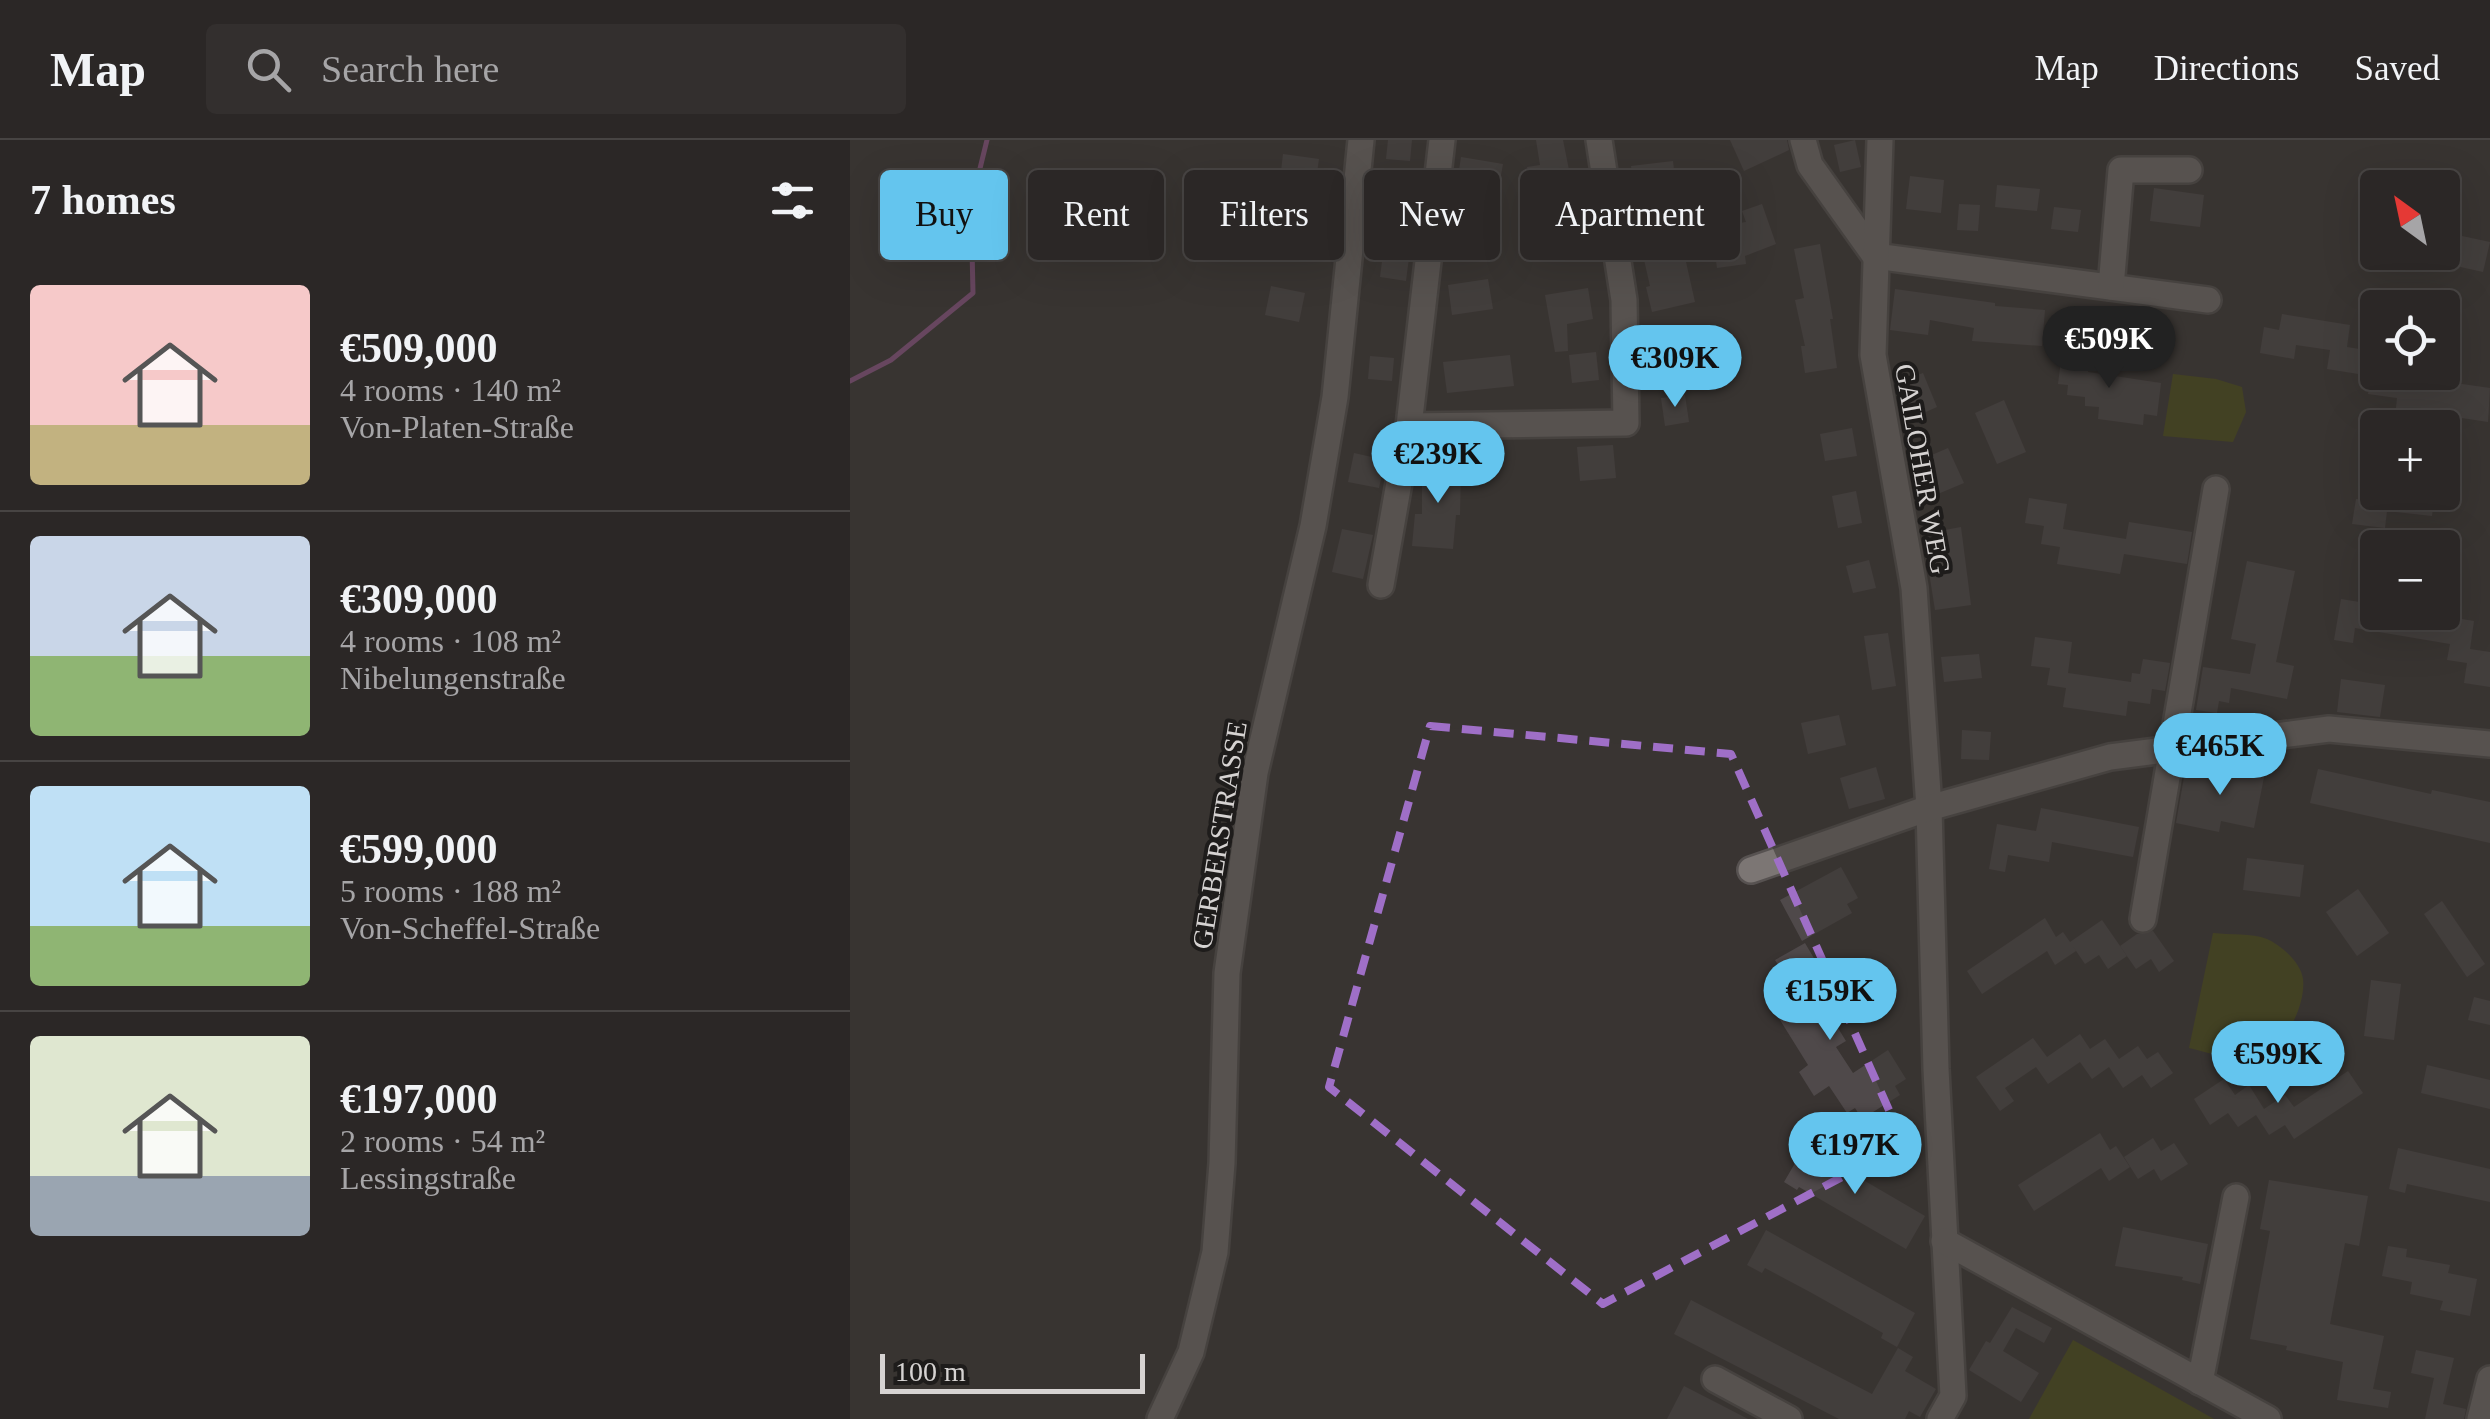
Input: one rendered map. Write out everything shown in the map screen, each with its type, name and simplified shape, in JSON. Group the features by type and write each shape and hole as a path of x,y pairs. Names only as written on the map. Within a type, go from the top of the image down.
{"street":[{"name":"GERBERSTRASSE","path":"1160,1419 1191,1352 1215,1252 1222,1162 1227,973 1255,773 1313,526 1335,397 1361,140"},
{"path":"1381,585 1409,426 1442,140"},
{"path":"1409,426 1626,423 1624,300 1599,140"},
{"path":"1802,140 1810,164 1875,256 2208,300"},
{"name":"GAILOHER WEG","path":"1880,140 1873,355 1914,588 1930,808 1953,1396 1940,1419"},
{"path":"2111,287 2121,170 2189,170"},
{"path":"2142,919 2216,489"},
{"path":"1751,870 1930,808 2110,757 2329,729 2490,744"},
{"path":"2200,1382 2236,1197"},
{"path":"1944,1241 2268,1419"},
{"path":"1715,1379 1789,1419"},
{"path":"2480,1419 2490,1379"}],"highlighted area":[{"path":"1430,726 1731,754 1904,1144 1603,1304 1329,1087"}],"shaded area":[{"path":"2173,374 2216,379 2242,387 2246,412 2233,442 2163,436"},
{"path":"2213,933 2267,939 2290,955 2301,973 2303,990 2292,1024 2277,1044 2259,1056 2233,1058 2189,1048"},
{"path":"2073,1340 2214,1419 2029,1419"}],"building":[{"path":"1388,140 1412,140 1410,161 1386,159"},
{"path":"1536,140 1563,140 1569,170 1528,170 1527,167 1540,165"},
{"path":"1730,140 1787,140 1789,150 1744,171"},
{"path":"1855,140 1861,167 1840,172 1834,145"},
{"path":"1283,154 1319,159 1317,170 1281,170"},
{"path":"1461,157 1503,164 1500,180 1500,170 1459,170"},
{"path":"1673,161 1674,170 1631,170 1631,166"},
{"path":"1910,176 1944,180 1941,213 1906,209"},
{"path":"1997,185 2040,189 2037,211 1995,207"},
{"path":"2154,188 2204,195 2200,227 2150,221"},
{"path":"1762,204 1776,244 1745,256 1746,264 1717,268 1716,260 1740,260 1740,223 1746,222 1742,211"},
{"path":"1959,204 1980,205 1978,231 1957,230"},
{"path":"2054,207 2081,210 2078,232 2051,229"},
{"path":"2462,236 2490,242 2483,272 2460,267"},
{"path":"1820,244 1837,368 1805,373 1801,346 1805,346 1795,300 1804,298 1794,249"},
{"path":"1382,260 1409,260 1406,281 1380,277"},
{"path":"1644,260 1686,260 1695,302 1652,312 1646,287 1650,286"},
{"path":"1488,279 1493,309 1452,315 1448,285"},
{"path":"1271,286 1305,293 1299,322 1265,315"},
{"path":"1588,288 1593,319 1567,324 1568,351 1555,352 1545,295"},
{"path":"1895,289 2045,310 2042,346 1972,341 1974,328 1930,320 1928,335 1890,330"},
{"path":"2282,314 2350,325 2347,347 2360,349 2360,374 2327,369 2330,350 2296,345 2294,359 2260,353 2264,327 2279,330"},
{"path":"1700,335 1703,361 1658,367 1654,342"},
{"path":"1596,352 1599,380 1572,383 1569,355"},
{"path":"2062,352 2090,356 2088,372 2161,383 2157,416 2144,414 2143,425 2098,419 2099,407 2085,406 2085,397 2067,395 2068,385 2058,384"},
{"path":"1510,355 1514,386 1447,393 1443,362"},
{"path":"1370,356 1394,358 1392,381 1368,379"},
{"path":"1923,373 1937,407 1912,418 1897,383"},
{"path":"2460,384 2490,388 2488,422 2460,418 2460,410 2396,408 2397,398 2368,394 2369,390 2460,390"},
{"path":"1685,395 1689,422 1665,426 1661,398"},
{"path":"2004,400 2026,452 1997,464 1975,413"},
{"path":"1852,428 1857,456 1825,461 1820,434"},
{"path":"1613,445 1616,478 1580,481 1577,447"},
{"path":"1948,448 1964,483 1933,496 1918,461"},
{"path":"1354,453 1385,460 1379,488 1348,482"},
{"path":"1422,464 1461,464 1460,515 1456,515 1453,549 1412,546 1415,514 1422,514"},
{"path":"1856,491 1862,523 1838,528 1832,496"},
{"path":"2029,498 2067,504 2063,529 2126,539 2129,522 2192,532 2187,564 2124,554 2120,574 2057,564 2060,547 2041,544 2044,526 2025,523"},
{"path":"2356,499 2360,499 2360,510 2433,510 2432,516 2387,511 2385,528 2352,524"},
{"path":"1961,527 1971,605 1935,610 1923,534"},
{"path":"1342,529 1373,535 1363,579 1332,572"},
{"path":"1869,560 1876,588 1853,593 1846,566"},
{"path":"2247,561 2295,571 2276,662 2294,666 2287,699 2231,688 2229,703 2219,701 2217,713 2196,710 2203,667 2250,674 2256,644 2231,639"},
{"path":"2341,599 2360,602 2360,629 2355,628 2353,643 2334,640"},
{"path":"2460,619 2474,621 2470,649 2490,652 2490,687 2464,683 2467,663 2447,660 2450,644 2367,630 2460,630"},
{"path":"1888,633 1896,686 1872,690 1864,636"},
{"path":"2035,637 2072,642 2068,673 2131,682 2132,673 2140,674 2143,659 2170,663 2165,691 2152,689 2150,704 2128,701 2126,716 2063,707 2066,688 2047,685 2050,668 2031,666"},
{"path":"1979,654 1982,678 1944,682 1941,657"},
{"path":"2341,679 2385,685 2380,717 2337,712"},
{"path":"1839,715 1846,745 1808,754 1801,723"},
{"path":"1962,730 1991,732 1989,760 1961,759"},
{"path":"2231,764 2265,772 2254,828 2221,821 2219,832 2176,823 2186,766 2229,775"},
{"path":"1876,767 1885,799 1849,809 1840,778"},
{"path":"2318,769 2431,794 2432,790 2490,802 2490,843 2310,803"},
{"path":"2041,808 2139,827 2133,857 2052,842 2049,862 2008,855 2005,872 1989,869 1997,824 2036,831"},
{"path":"2247,858 2304,865 2300,897 2243,890"},
{"path":"1841,867 1858,898 1847,904 1852,913 1802,941 1780,900"},
{"path":"2358,889 2389,933 2357,956 2326,912"},
{"path":"2442,901 2485,964 2467,977 2424,914"},
{"path":"2045,918 2056,937 2063,932 2070,942 2102,920 2127,956 2108,969 2099,955 2085,964 2072,945 2076,951 2055,965 2047,951 1982,994 1967,971"},
{"path":"2153,931 2174,961 2159,972 2151,959 2136,969 2120,946 2137,934"},
{"path":"1805,943 1818,965 1804,973 1846,1041 1836,1047 1853,1073 1888,1050 1906,1079 1895,1086 1900,1095 1862,1119 1855,1108 1847,1113 1829,1086 1814,1096 1799,1072 1808,1065 1775,1012 1789,1003 1773,975 1781,970 1775,960"},
{"path":"2371,980 2401,984 2394,1040 2364,1036"},
{"path":"2474,997 2490,1001 2490,1025 2468,1020"},
{"path":"2080,1034 2090,1049 2105,1039 2119,1059 2138,1046 2147,1059 2158,1052 2173,1073 2151,1088 2142,1075 2123,1088 2109,1067 2092,1079 2080,1062 2048,1084 2036,1067 2005,1088 2014,1101 2000,1111 1976,1077 2033,1038 2047,1057"},
{"path":"2427,1065 2490,1080 2490,1109 2421,1093"},
{"path":"2348,1071 2363,1093 2294,1139 2285,1125 2269,1135 2256,1115 2238,1127 2228,1113 2210,1125 2194,1099 2224,1079 2235,1095 2249,1085 2264,1109 2285,1095 2294,1107"},
{"path":"2100,1133 2110,1150 2116,1146 2130,1167 2109,1181 2101,1168 2034,1211 2018,1185"},
{"path":"2153,1138 2161,1151 2174,1143 2188,1164 2161,1181 2154,1169 2138,1179 2124,1157"},
{"path":"1805,1146 1925,1216 1906,1249 1784,1182"},
{"path":"2398,1148 2490,1169 2490,1202 2407,1184 2405,1193 2389,1189"},
{"path":"2269,1180 2368,1196 2359,1246 2345,1243 2330,1324 2384,1336 2373,1389 2391,1392 2388,1408 2337,1400 2343,1362 2250,1339 2270,1231 2260,1229"},
{"path":"2123,1227 2208,1244 2200,1284 2182,1280 2183,1277 2115,1266"},
{"path":"1766,1230 1915,1313 1897,1347 1881,1338 1883,1333 1810,1292 1765,1268 1762,1273 1747,1265"},
{"path":"2388,1246 2407,1249 2406,1257 2450,1265 2448,1273 2477,1279 2470,1316 2440,1310 2443,1301 2410,1294 2412,1282 2382,1276"},
{"path":"1691,1300 1872,1394 1898,1348 1913,1357 1905,1371 1936,1389 1920,1417 1909,1411 1905,1419 1839,1419 1674,1334"},
{"path":"2012,1307 2052,1328 2044,1343 2016,1328 2003,1351 2039,1373 2021,1402 1969,1370"},
{"path":"2416,1350 2454,1358 2443,1404 2466,1409 2464,1419 2425,1419 2434,1378 2411,1373"},
{"path":"1684,1386 1721,1405 1748,1419 1667,1419"}],"waterway":[{"path":"850,381 891,360 973,293 971,205 987,140"}]}
